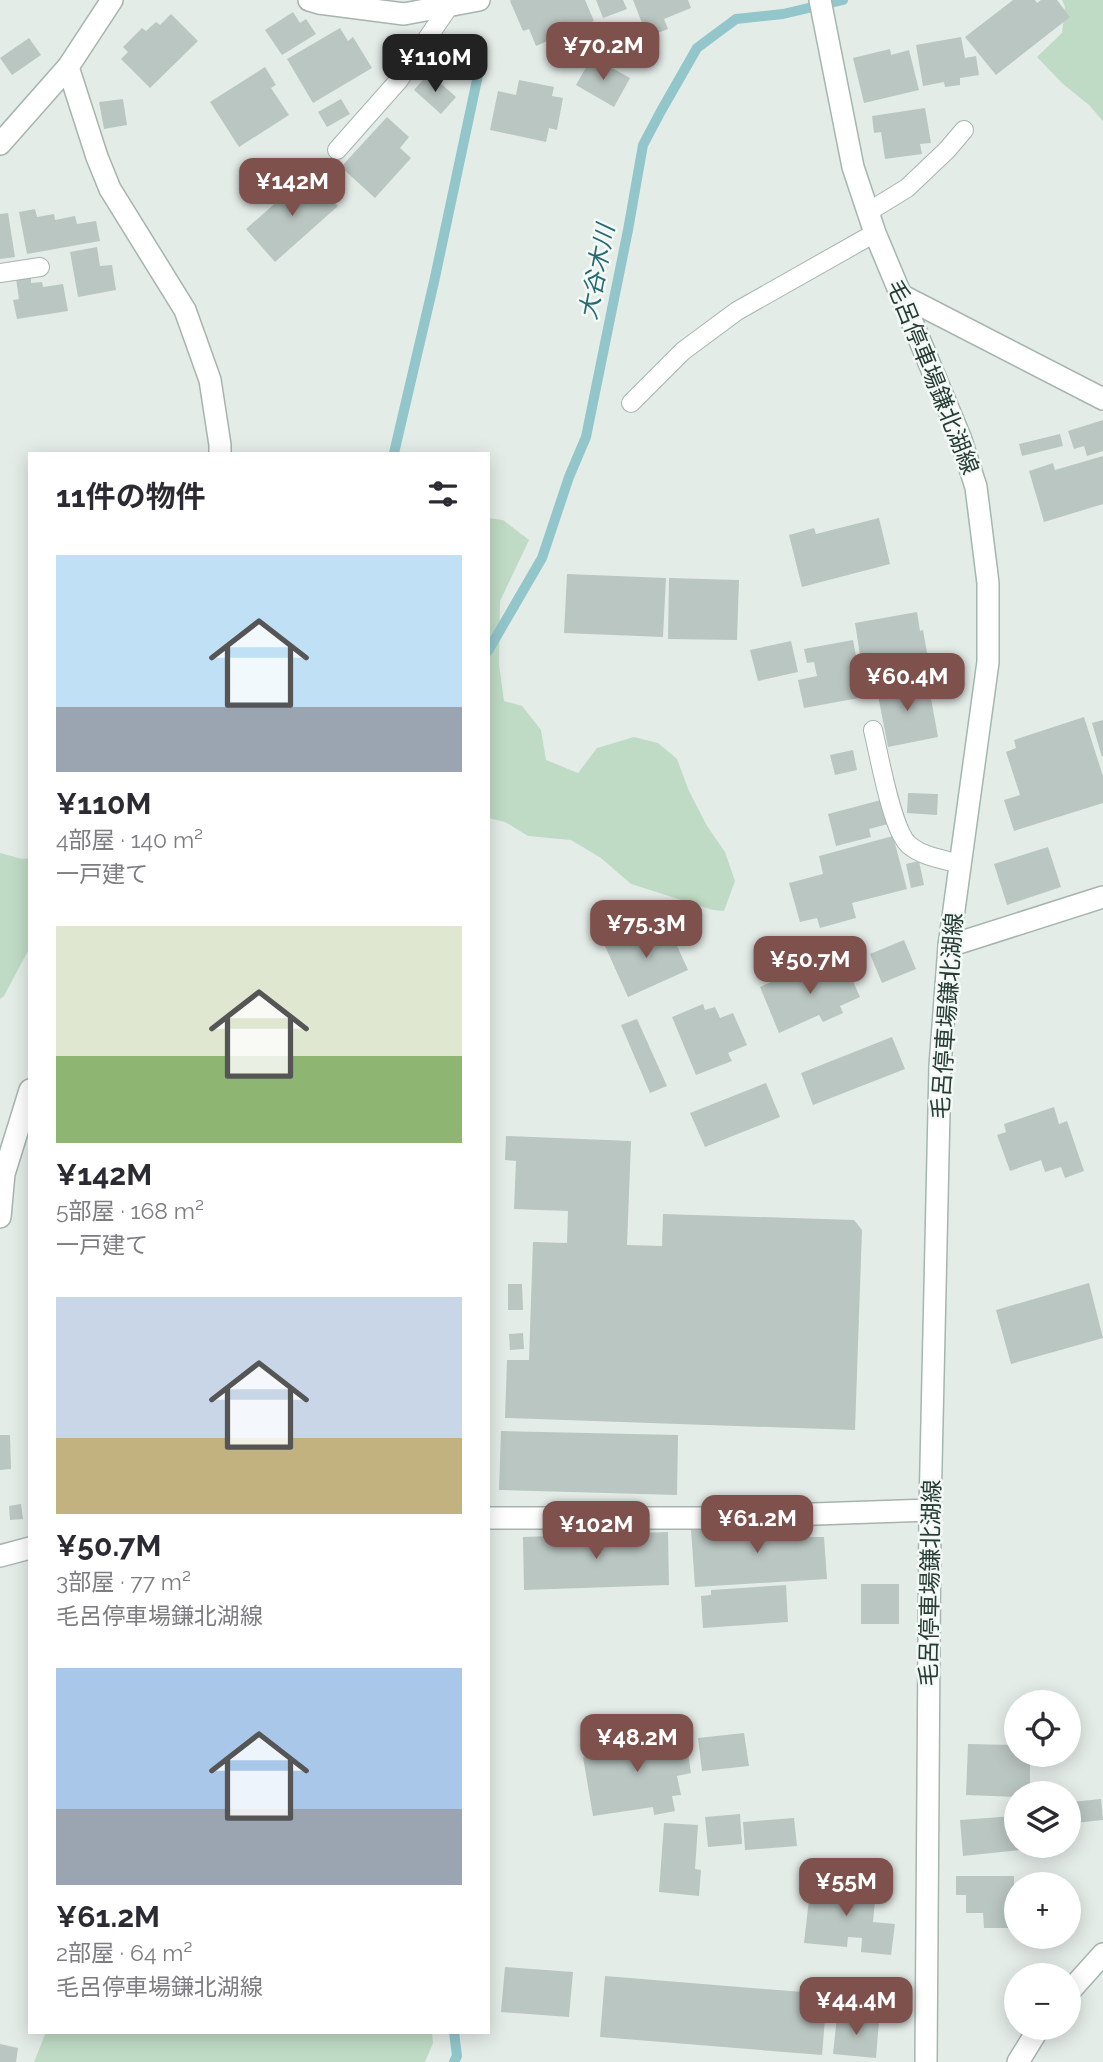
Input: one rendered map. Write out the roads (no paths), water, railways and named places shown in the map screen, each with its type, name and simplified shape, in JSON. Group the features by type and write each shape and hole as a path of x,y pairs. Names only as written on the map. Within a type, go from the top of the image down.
{"main road":[{"path":"0,144 68,67 112,0"},
{"path":"309,0 404,14 479,0"},
{"name":"毛呂停車場鎌北湖線","path":"820,0 853,167 875,233 960,437 976,487 988,583 988,662 949,946 940,1066 930,1510 926,2062"},
{"path":"68,67 110,189 185,310 210,380 220,452"},
{"path":"901,295 1103,399"},
{"path":"949,946 1103,897"},
{"path":"0,1217 4,1174 28,1096"},
{"path":"490,1518 701,1518 930,1510"},
{"path":"0,1556 28,1549"},
{"path":"1081,1979 1103,1954"},
{"path":"1018,2062 1032,2040"}],"lane":[{"path":"337,150 399,80 450,5"},
{"path":"868,212 907,188 964,130"},
{"path":"631,402 683,351 737,311 875,233"},
{"path":"0,273 40,267"},
{"path":"873,730 893,810 907,844 923,854 960,864"}],"waterway":[{"name":"大谷木川","path":"490,648 542,558 569,477 586,437 643,145 661,111 697,48 736,19 783,14 843,0"},
{"path":"394,452 481,61"},
{"name":"大谷木川","path":"454,2034 457,2056 454,2062"}]}
